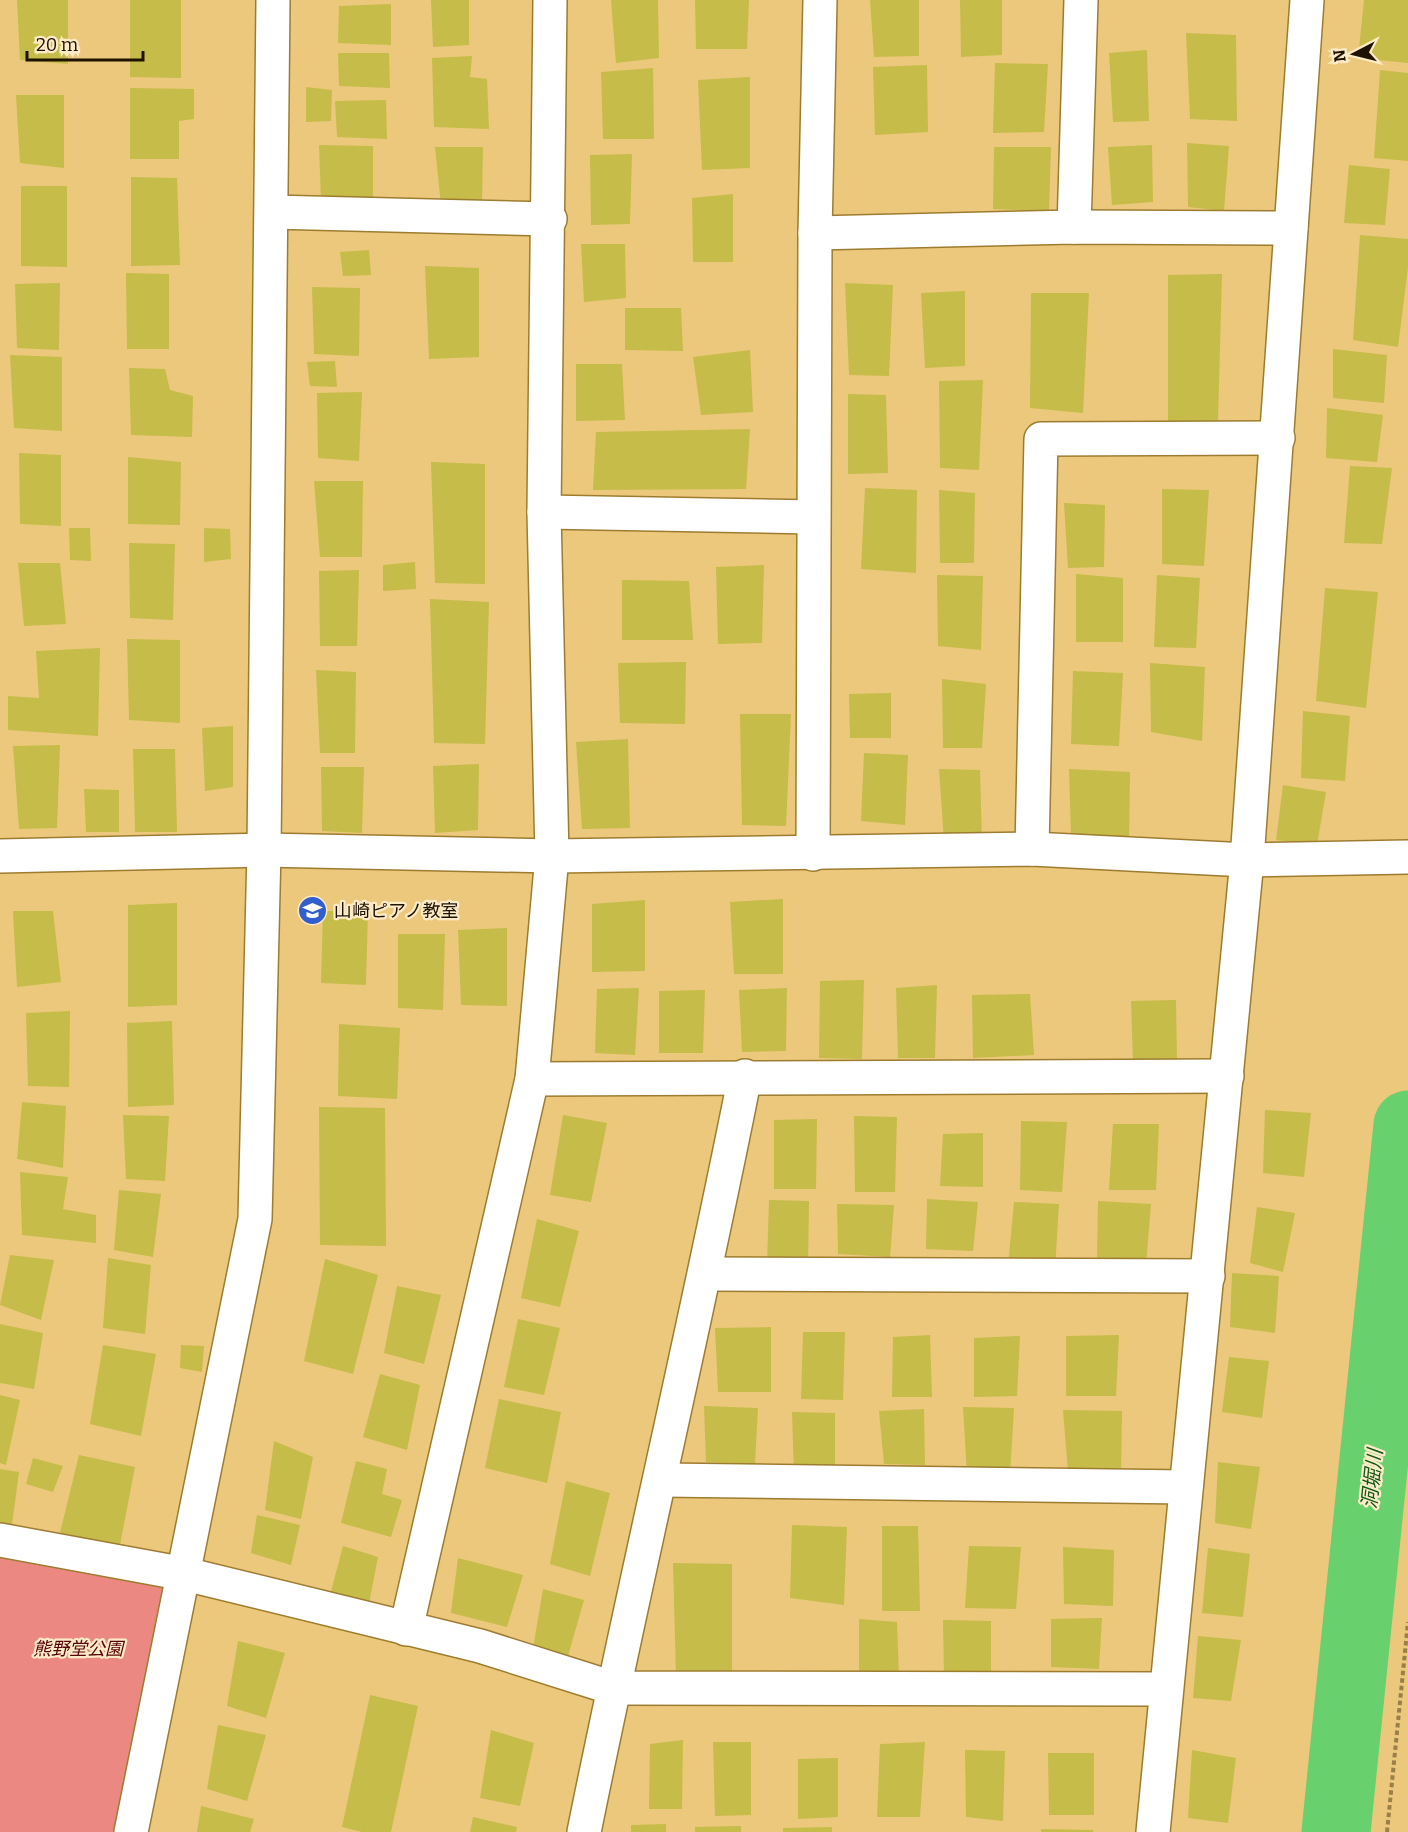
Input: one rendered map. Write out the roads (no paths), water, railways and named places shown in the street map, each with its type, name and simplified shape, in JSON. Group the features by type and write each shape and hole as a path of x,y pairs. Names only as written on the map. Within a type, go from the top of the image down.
{"street":[{"path":"131,1832 255,1219 264,850 273,0"},
{"path":"406,1629 532,1078 552,856 544,513 550,219 550,0"},
{"path":"813,854 814,233 820,0"},
{"path":"1074,227 1082,0 1097,0"},
{"path":"1153,1832 1165,1689 1208,1276 1247,861 1307,0"},
{"path":"272,212 550,219"},
{"path":"814,233 1074,227 1291,228"},
{"path":"1032,849 1041,439 1278,438"},
{"path":"544,513 813,517"},
{"path":"0,856 264,850 552,856 813,854 1032,849 1247,861 1396,857"},
{"path":"584,1832 613,1688 706,1274 745,1076"},
{"path":"532,1078 1227,1076"},
{"path":"706,1274 1208,1276"},
{"path":"661,1480 1186,1487"},
{"path":"0,1540 185,1574 480,1646 613,1688 1165,1689"}],"waterway":[{"name":"洞堀川","path":"1336,1832 1408,1125"}],"place":[{"name":"山崎ピアノ教室","path":"313,911"}],"park label":[{"name":"熊野堂公園","path":"78,1649"}]}
